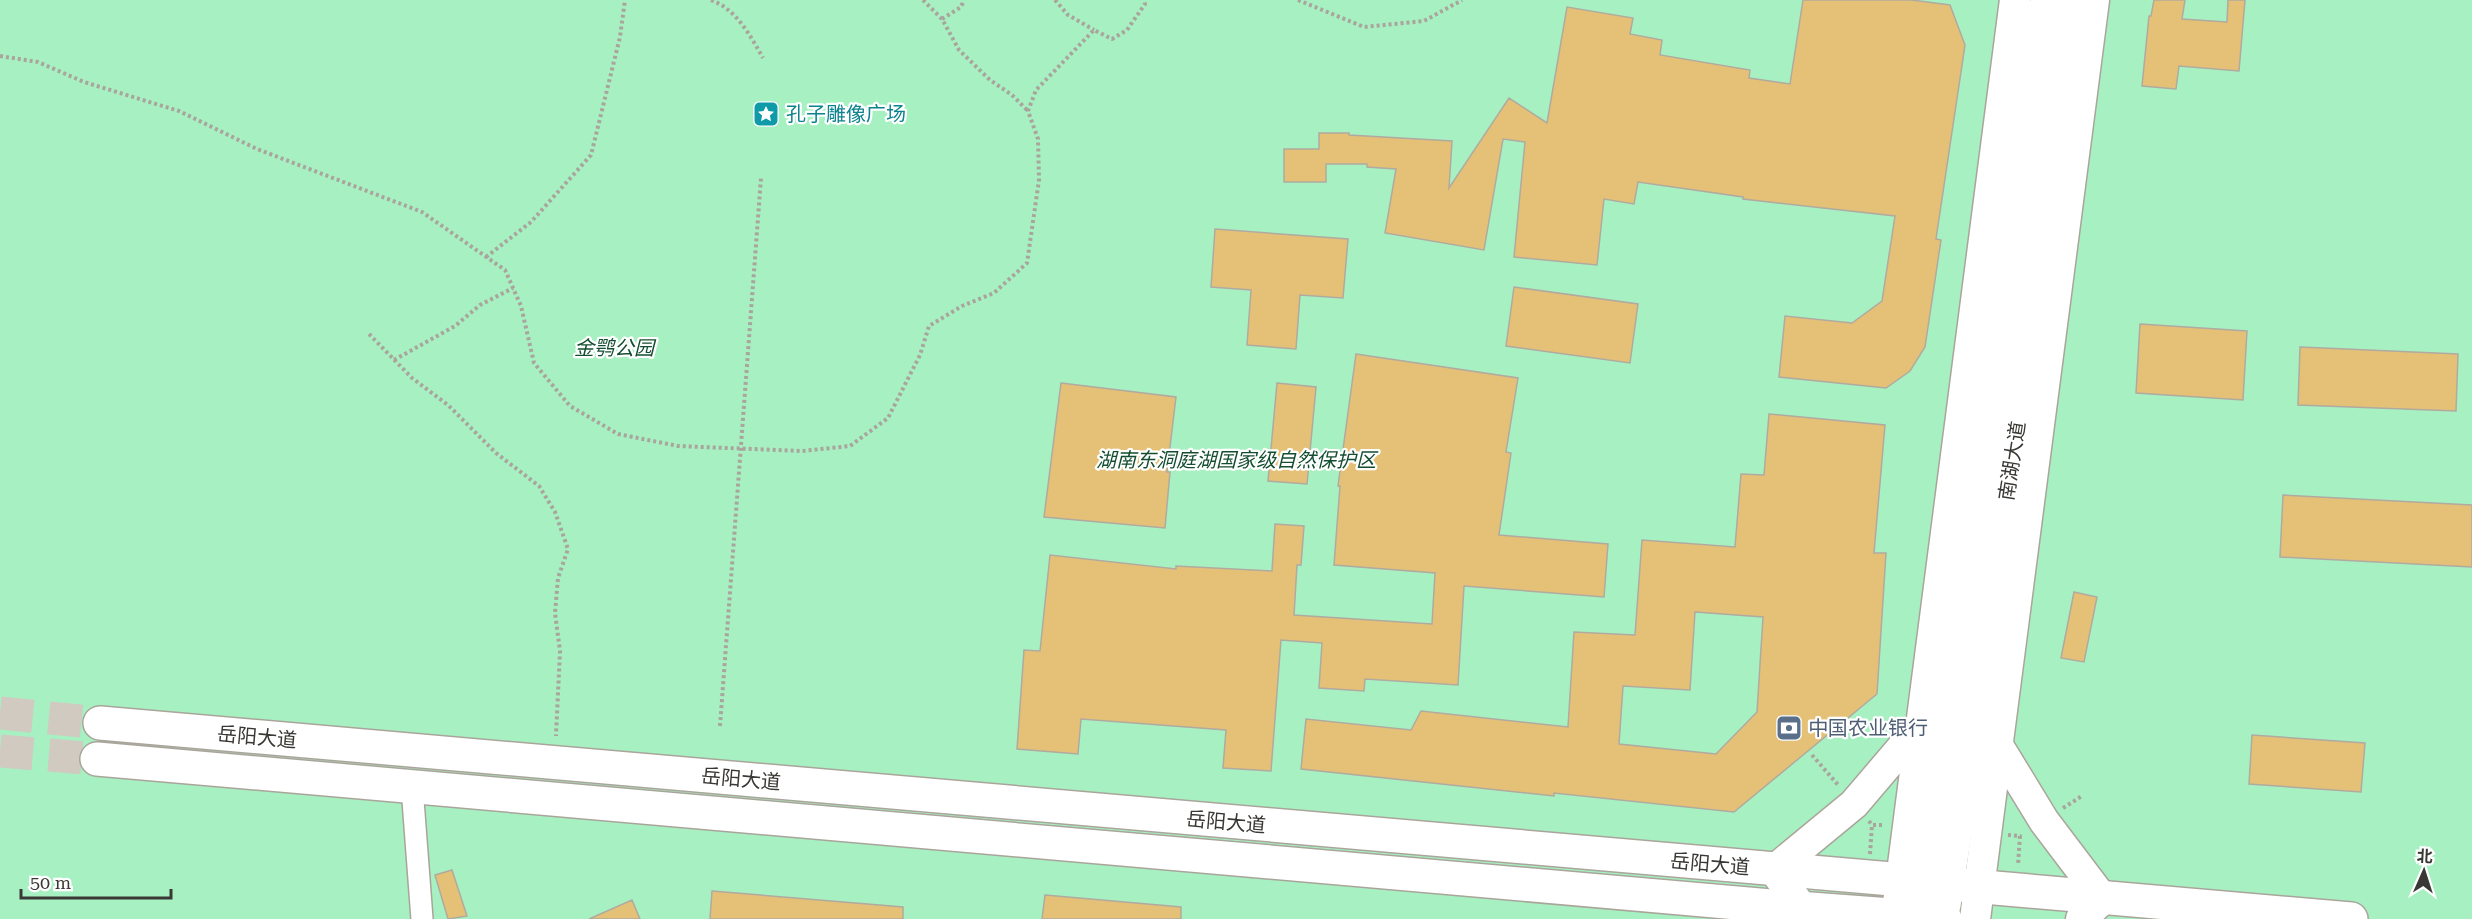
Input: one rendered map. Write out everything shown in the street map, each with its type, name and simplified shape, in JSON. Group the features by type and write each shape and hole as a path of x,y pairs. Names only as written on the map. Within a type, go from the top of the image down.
{"main road":[{"path":"1925,881 1922,725 2015,0"},
{"name":"南湖大道","path":"1963,696 2044,0"},
{"name":"南湖大道","path":"1923,918 1925,881 2019,409 2066,0"},
{"path":"1975,919 2094,0"},
{"path":"1806,913 1774,870 1854,804 1922,725 1963,696 2044,821 2092,909"},
{"name":"岳阳大道","path":"100,723 1774,870 1980,886 2092,909 2351,919"},
{"name":"岳阳大道","path":"97,759 1806,913 1923,918"}],"street":[{"path":"412,787 422,919"}],"path":[{"path":"486,257 531,222 591,155 620,37 625,0"},
{"path":"711,0 722,4 746,28 763,58"},
{"path":"0,56 38,62 84,82 179,111 257,149 422,212 505,270 521,306 534,363 570,406 618,434 678,446 802,451 850,446 888,418 920,355 929,326 962,306 994,293 1027,263 1039,180 1038,139 1028,111 1012,94 990,80 959,50 942,19 923,0"},
{"path":"942,19 961,7 964,0"},
{"path":"1055,0 1068,15 1112,39 1127,30 1145,4 1144,0"},
{"path":"1298,0 1364,27 1424,21 1462,0"},
{"path":"1028,111 1036,90 1094,30"},
{"path":"720,726 761,178"},
{"path":"394,360 455,326 480,305 513,288"},
{"path":"369,334 412,378 448,405 496,453 540,486 555,512 568,549 558,578 555,613 560,651 556,763"}],"green space":[{"name":"湖南东洞庭湖国家级自然保护区","path":"0,0 2472,0 2472,919 0,919"}],"building":[{"path":"1803,0 1912,0 1950,5 1965,45 1936,239 1941,240 1925,347 1910,371 1886,388 1779,377 1785,316 1852,323 1882,301 1895,216 1743,199 1743,197 1638,182 1634,204 1604,199 1597,265 1514,257 1525,142 1503,139 1484,250 1385,233 1396,169 1367,167 1367,164 1326,164 1326,182 1284,182 1284,149 1319,149 1319,133 1349,133 1349,135 1452,141 1449,188 1509,98 1547,123 1567,7 1633,18 1630,34 1662,40 1660,55 1750,70 1749,78 1790,84"},
{"path":"2154,0 2185,0 2182,19 2227,22 2228,0 2245,0 2239,71 2179,66 2176,89 2142,86 2149,16 2151,16"},
{"path":"1215,229 1348,239 1343,298 1300,295 1296,349 1247,345 1251,290 1211,287"},
{"path":"1514,287 1638,304 1630,363 1506,346"},
{"path":"2140,324 2247,331 2243,400 2136,393"},
{"path":"2300,347 2458,354 2456,411 2298,405"},
{"path":"1356,354 1518,378 1506,452 1511,453 1499,535 1608,544 1604,597 1464,586 1458,685 1365,679 1364,691 1319,688 1322,643 1281,640 1271,771 1223,768 1226,730 1081,719 1078,754 1017,749 1024,650 1040,651 1050,555 1176,569 1176,566 1272,571 1275,524 1304,526 1301,565 1297,565 1294,615 1432,624 1435,573 1334,565 1340,486 1338,486"},
{"path":"1061,383 1176,397 1167,472 1170,472 1165,528 1044,517"},
{"path":"1277,383 1316,387 1307,484 1268,481"},
{"path":"1769,414 1885,425 1874,553 1886,553 1877,694 1734,812 1554,793 1554,796 1301,769 1306,719 1411,730 1421,711 1568,727 1574,632 1635,635 1642,540 1735,547 1741,474 1764,475","holes":["1695,612 1763,617 1757,712 1716,754 1619,744 1623,686 1690,690"]},
{"path":"2283,495 2472,505 2472,567 2280,557"},
{"path":"2074,592 2097,597 2084,662 2061,658"},
{"path":"2252,735 2365,743 2361,792 2249,784"},
{"path":"452,870 467,916 448,919 435,875"},
{"path":"712,891 903,907 903,919 710,919"},
{"path":"1045,895 1181,907 1181,919 1042,919"},
{"path":"632,900 640,919 589,919"}],"tunnel":[{"path":"0,713 100,723"},
{"path":"0,751 97,759"}],"place":[{"name":"孔子雕像广场","path":"766,114"},
{"name":"中国农业银行","path":"1789,728"}],"park label":[{"name":"金鹗公园","path":"614,348"}]}
